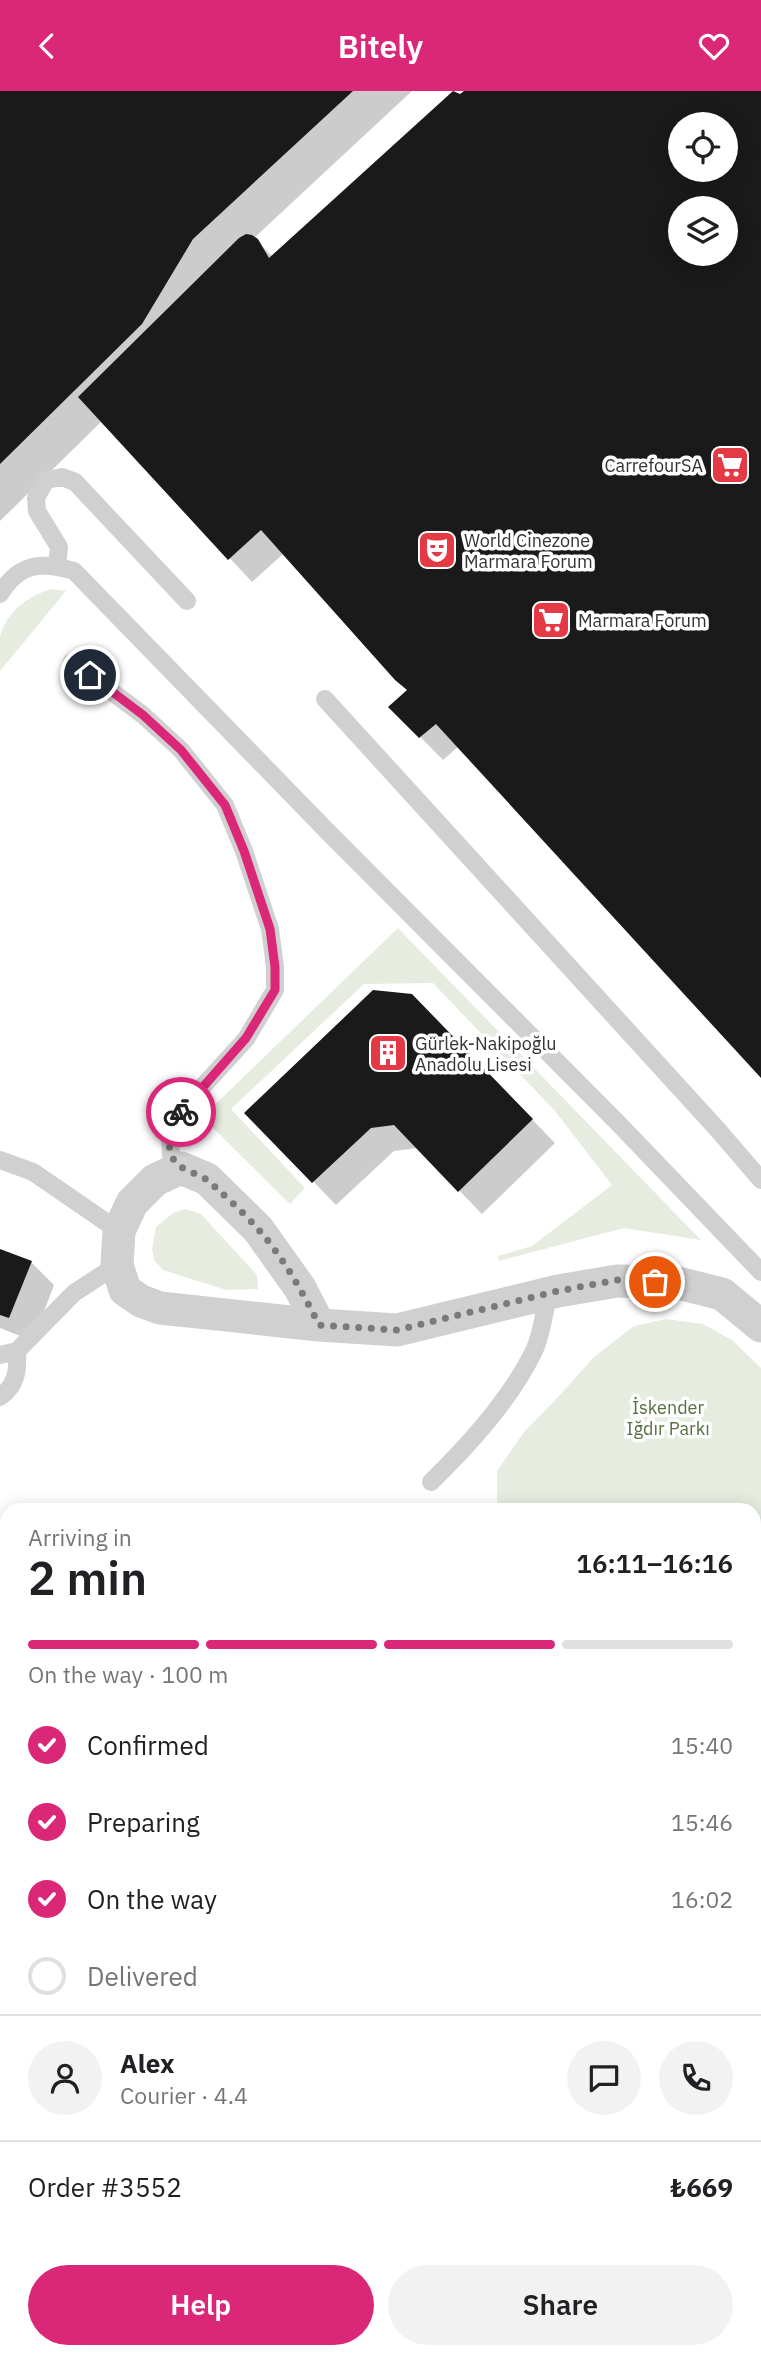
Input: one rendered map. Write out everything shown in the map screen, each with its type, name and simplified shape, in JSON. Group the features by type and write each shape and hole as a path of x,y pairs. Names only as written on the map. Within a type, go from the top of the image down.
{"street":[{"path":"319,1325 300,1288 258,1229 206,1179 181,1168 155,1180 132,1203 119,1231 117,1265 125,1290 141,1301 160,1308 319,1325 397,1330 549,1293 617,1280 674,1282 722,1294 761,1326"}],"lane":[{"path":"57,566 59,547 37,512 36,498 46,481 62,477 75,482 187,601"},
{"path":"0,594 10,577 35,566 57,566 74,571 617,1122 761,1272"},
{"path":"72,661 143,715 181,750 225,805 244,851 270,929 275,990 246,1038 174,1121 170,1140 171,1155 181,1168"},
{"path":"325,699 761,1180"},
{"path":"0,1160 33,1172 119,1231"},
{"path":"0,1397 15,1382 18,1367 9,1353 74,1293 117,1265"},
{"path":"431,1482 465,1449 516,1381 535,1348 549,1293"}],"green space":[{"path":"51,589 66,591 0,671 0,637 3,628 19,606"},
{"path":"398,928 701,1240 624,1228 499,1261 498,1256 532,1246 612,1185 555,1111 433,983 364,984 231,1109 305,1188 290,1204 202,1117"},
{"path":"185,1209 201,1214 257,1275 258,1289 226,1290 163,1270 154,1260 152,1249 156,1227 173,1213"},
{"name":"İskender Iğdır Parkı","path":"666,1319 703,1324 732,1340 761,1368 761,1503 498,1503 497,1471 524,1432 594,1357 634,1326"}],"building":[{"path":"0,91 353,91 193,239 142,324 0,464"},
{"name":"Marmara Forum","path":"453,91 460,94 464,91 761,91 761,1078 436,724 419,738 388,707 407,690 395,680 261,530 228,560 78,397 239,238 246,234 258,239 269,258"},
{"name":"Gürlek-Nakipoğlu Anadolu Lisesi","path":"373,990 412,994 533,1119 458,1192 394,1125 371,1128 312,1183 244,1113"},
{"path":"0,1249 32,1261 9,1318 0,1315"}],"way so far":[{"path":"181,1112 174,1121 170,1140 171,1155 181,1168 206,1179 258,1229 300,1288 319,1325 397,1330 558,1291 617,1280 655,1282"}],"place":[{"name":"CarrefourSA","path":"730,465"},
{"name":"World Cinezone Marmara Forum","path":"437,550"},
{"name":"Marmara Forum","path":"551,620"},
{"name":"Gürlek-Nakipoğlu Anadolu Lisesi","path":"388,1053"}],"route":[{"path":"90,675 143,715 181,750 225,805 244,851 270,929 275,990 246,1038 181,1112"}]}
